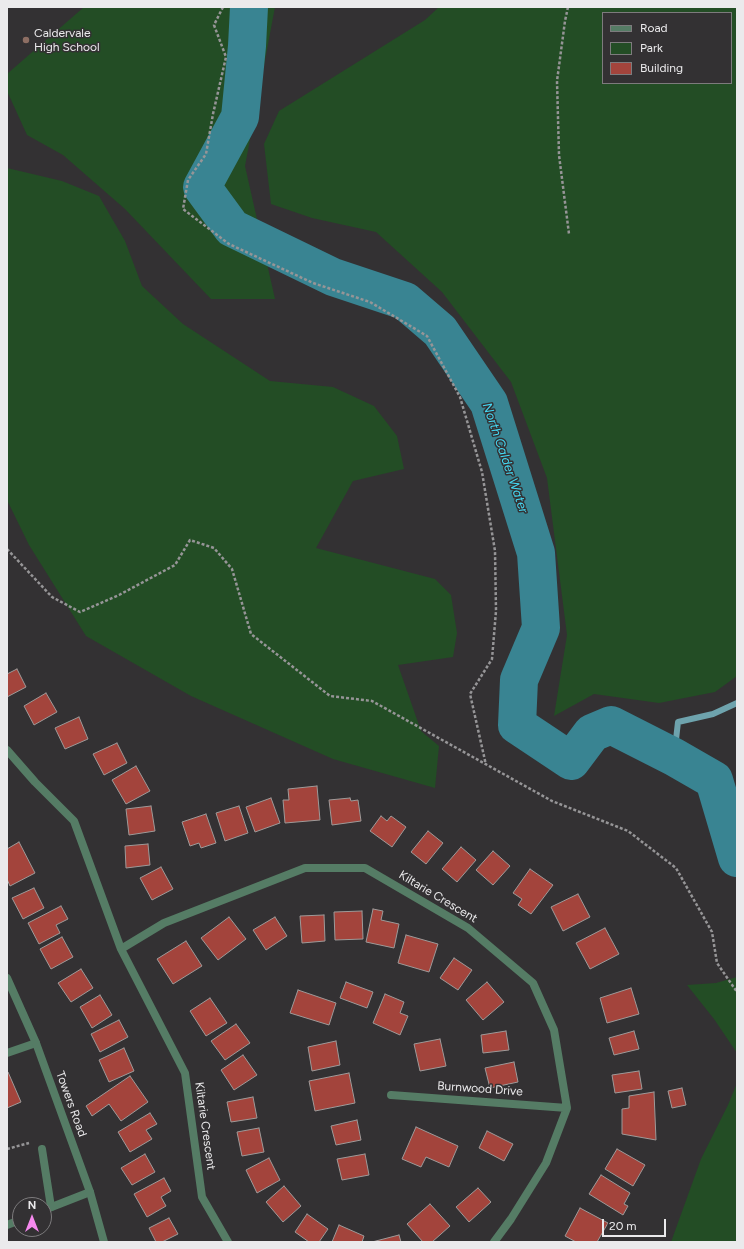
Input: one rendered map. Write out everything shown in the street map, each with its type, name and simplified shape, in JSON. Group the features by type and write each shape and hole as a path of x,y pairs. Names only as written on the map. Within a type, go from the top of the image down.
{"street":[{"name":"Kiltarie Crescent","path":"7,750 35,782 74,821 121,949 185,1073 202,1198 228,1242"},
{"name":"Kiltarie Crescent","path":"121,949 164,923 305,868 365,868 468,928 533,984 554,1030 567,1108"},
{"name":"Towers Road","path":"7,978 36,1042 90,1192 104,1242"},
{"path":"7,1053 36,1042"},
{"name":"Burnwood Drive","path":"391,1095 567,1108"},
{"path":"494,1242 511,1219 546,1163 567,1108"},
{"path":"42,1149 47,1197"},
{"path":"52,1207 90,1192"}],"path":[{"path":"223,7 214,25 226,57 213,114 206,154 188,180 183,209 229,244 313,283 370,302 427,336 460,397 482,472 495,551 496,611 492,659 470,694 486,765"},
{"path":"568,7 557,81 559,155 569,234"},
{"path":"7,548 52,598 80,612 119,595 175,565 190,540 214,548 232,569 251,634 330,696 372,701 552,801 628,831 676,868 712,932 718,962 737,992"},
{"path":"7,1149 28,1142 42,1149"}],"green space":[{"path":"84,7 275,7 245,166 275,299 211,299 125,209 63,155 27,135 7,91 7,74"},
{"path":"439,7 737,7 737,676 715,692 659,703 594,694 554,716 567,635 547,478 511,382 442,292 376,232 312,218 271,204 264,144 279,111 425,20"},
{"path":"7,168 62,181 99,196 125,241 142,286 183,324 270,381 333,387 374,406 397,436 404,469 353,481 316,548 435,579 451,595 457,633 453,657 398,665 421,731 439,746 435,788 333,759 191,696 86,636 29,545 7,500"},
{"path":"737,977 737,1053 714,1019 687,985 716,983"},
{"path":"737,1083 737,1242 671,1242 701,1159 728,1105"}],"building":[{"path":"17,669 26,687 7,697 7,674"},
{"path":"46,693 57,712 34,725 24,706"},
{"path":"79,717 88,739 65,749 55,728"},
{"path":"117,743 127,763 104,775 93,754"},
{"path":"136,766 150,791 126,804 112,780"},
{"path":"317,786 320,820 285,823 283,800 289,800 288,789"},
{"path":"271,798 280,823 255,832 246,807"},
{"path":"350,798 351,801 358,800 361,821 332,825 329,800"},
{"path":"151,806 155,831 129,835 126,809"},
{"path":"239,806 248,833 225,841 216,813"},
{"path":"206,814 216,843 201,848 199,843 190,846 182,822"},
{"path":"381,816 387,821 391,816 406,827 392,847 370,831"},
{"path":"428,831 443,843 426,864 411,852"},
{"path":"19,842 35,873 10,886 7,879 7,849"},
{"path":"148,844 150,865 126,868 125,846"},
{"path":"461,847 476,860 457,882 442,869"},
{"path":"493,851 510,866 493,885 476,870"},
{"path":"161,867 173,889 152,900 140,878"},
{"path":"530,869 553,885 531,914 518,905 522,899 513,893"},
{"path":"34,888 44,908 23,919 12,898"},
{"path":"578,894 590,917 563,931 551,907"},
{"path":"61,906 68,919 56,925 60,933 39,944 28,923"},
{"path":"373,909 383,911 381,920 399,924 394,948 366,942"},
{"path":"362,911 363,939 335,940 334,912"},
{"path":"324,915 325,941 302,943 300,916"},
{"path":"229,917 246,939 218,960 201,938"},
{"path":"275,917 287,936 266,950 253,930"},
{"path":"605,928 619,954 590,969 576,943"},
{"path":"406,935 438,944 429,972 398,963"},
{"path":"62,937 73,957 51,969 40,949"},
{"path":"186,941 202,966 173,984 157,959"},
{"path":"454,958 472,970 458,990 440,978"},
{"path":"81,969 93,988 71,1002 58,983"},
{"path":"346,982 373,992 367,1008 340,998"},
{"path":"487,982 504,1002 483,1020 466,1000"},
{"path":"631,988 639,1014 607,1023 600,998"},
{"path":"298,990 336,1003 329,1025 290,1013"},
{"path":"385,994 404,1002 400,1013 408,1016 400,1035 373,1023"},
{"path":"100,995 112,1015 92,1028 80,1007"},
{"path":"210,998 227,1023 206,1036 190,1011"},
{"path":"119,1020 128,1037 100,1052 91,1034"},
{"path":"236,1024 250,1043 225,1060 211,1041"},
{"path":"506,1031 509,1050 483,1053 481,1035"},
{"path":"634,1031 639,1049 614,1055 609,1038"},
{"path":"440,1039 446,1066 420,1071 414,1044"},
{"path":"336,1041 340,1065 312,1071 308,1047"},
{"path":"124,1048 134,1071 109,1082 99,1060"},
{"path":"243,1055 257,1075 234,1090 221,1070"},
{"path":"514,1062 518,1082 490,1088 485,1068"},
{"path":"639,1071 642,1089 615,1093 612,1075"},
{"path":"7,1072 21,1102 7,1108"},
{"path":"349,1073 355,1103 315,1111 309,1081"},
{"path":"130,1076 148,1102 121,1121 109,1104 92,1116 86,1106"},
{"path":"682,1088 686,1105 672,1108 668,1091"},
{"path":"654,1092 656,1140 622,1134 622,1109 629,1108 629,1096"},
{"path":"253,1097 257,1118 231,1122 227,1102"},
{"path":"150,1113 157,1124 146,1130 152,1139 130,1152 118,1132"},
{"path":"357,1120 361,1140 336,1145 331,1126"},
{"path":"416,1127 458,1146 449,1167 426,1157 421,1167 402,1159"},
{"path":"259,1128 264,1152 242,1156 237,1132"},
{"path":"487,1131 513,1144 504,1161 479,1148"},
{"path":"617,1149 645,1165 633,1186 605,1169"},
{"path":"145,1154 155,1172 132,1185 121,1168"},
{"path":"365,1154 369,1175 342,1180 337,1159"},
{"path":"269,1158 280,1180 257,1193 246,1170"},
{"path":"601,1175 630,1193 624,1204 628,1206 623,1215 589,1194"},
{"path":"164,1178 171,1191 161,1197 166,1206 147,1217 134,1194"},
{"path":"284,1186 301,1206 283,1222 266,1202"},
{"path":"478,1188 491,1202 469,1222 456,1207"},
{"path":"430,1204 450,1226 432,1242 423,1242 407,1224"},
{"path":"580,1208 608,1223 597,1242 576,1242 565,1236"},
{"path":"307,1214 328,1229 319,1242 309,1242 295,1232"},
{"path":"169,1218 178,1234 162,1242 156,1242 149,1228"},
{"path":"339,1225 364,1236 362,1242 332,1242"},
{"path":"399,1235 401,1242 372,1242"}],"waterway":[{"name":"North Calder Water","path":"249,7 240,117 202,187 232,228 333,277 405,301 440,331 489,403 536,553 541,628 519,680 517,725 571,761 592,733 611,725 674,757 714,780 737,858"},
{"path":"674,757 678,722 713,714 737,703"}],"place":[{"name":"Caldervale High School","path":"26,40"}]}
